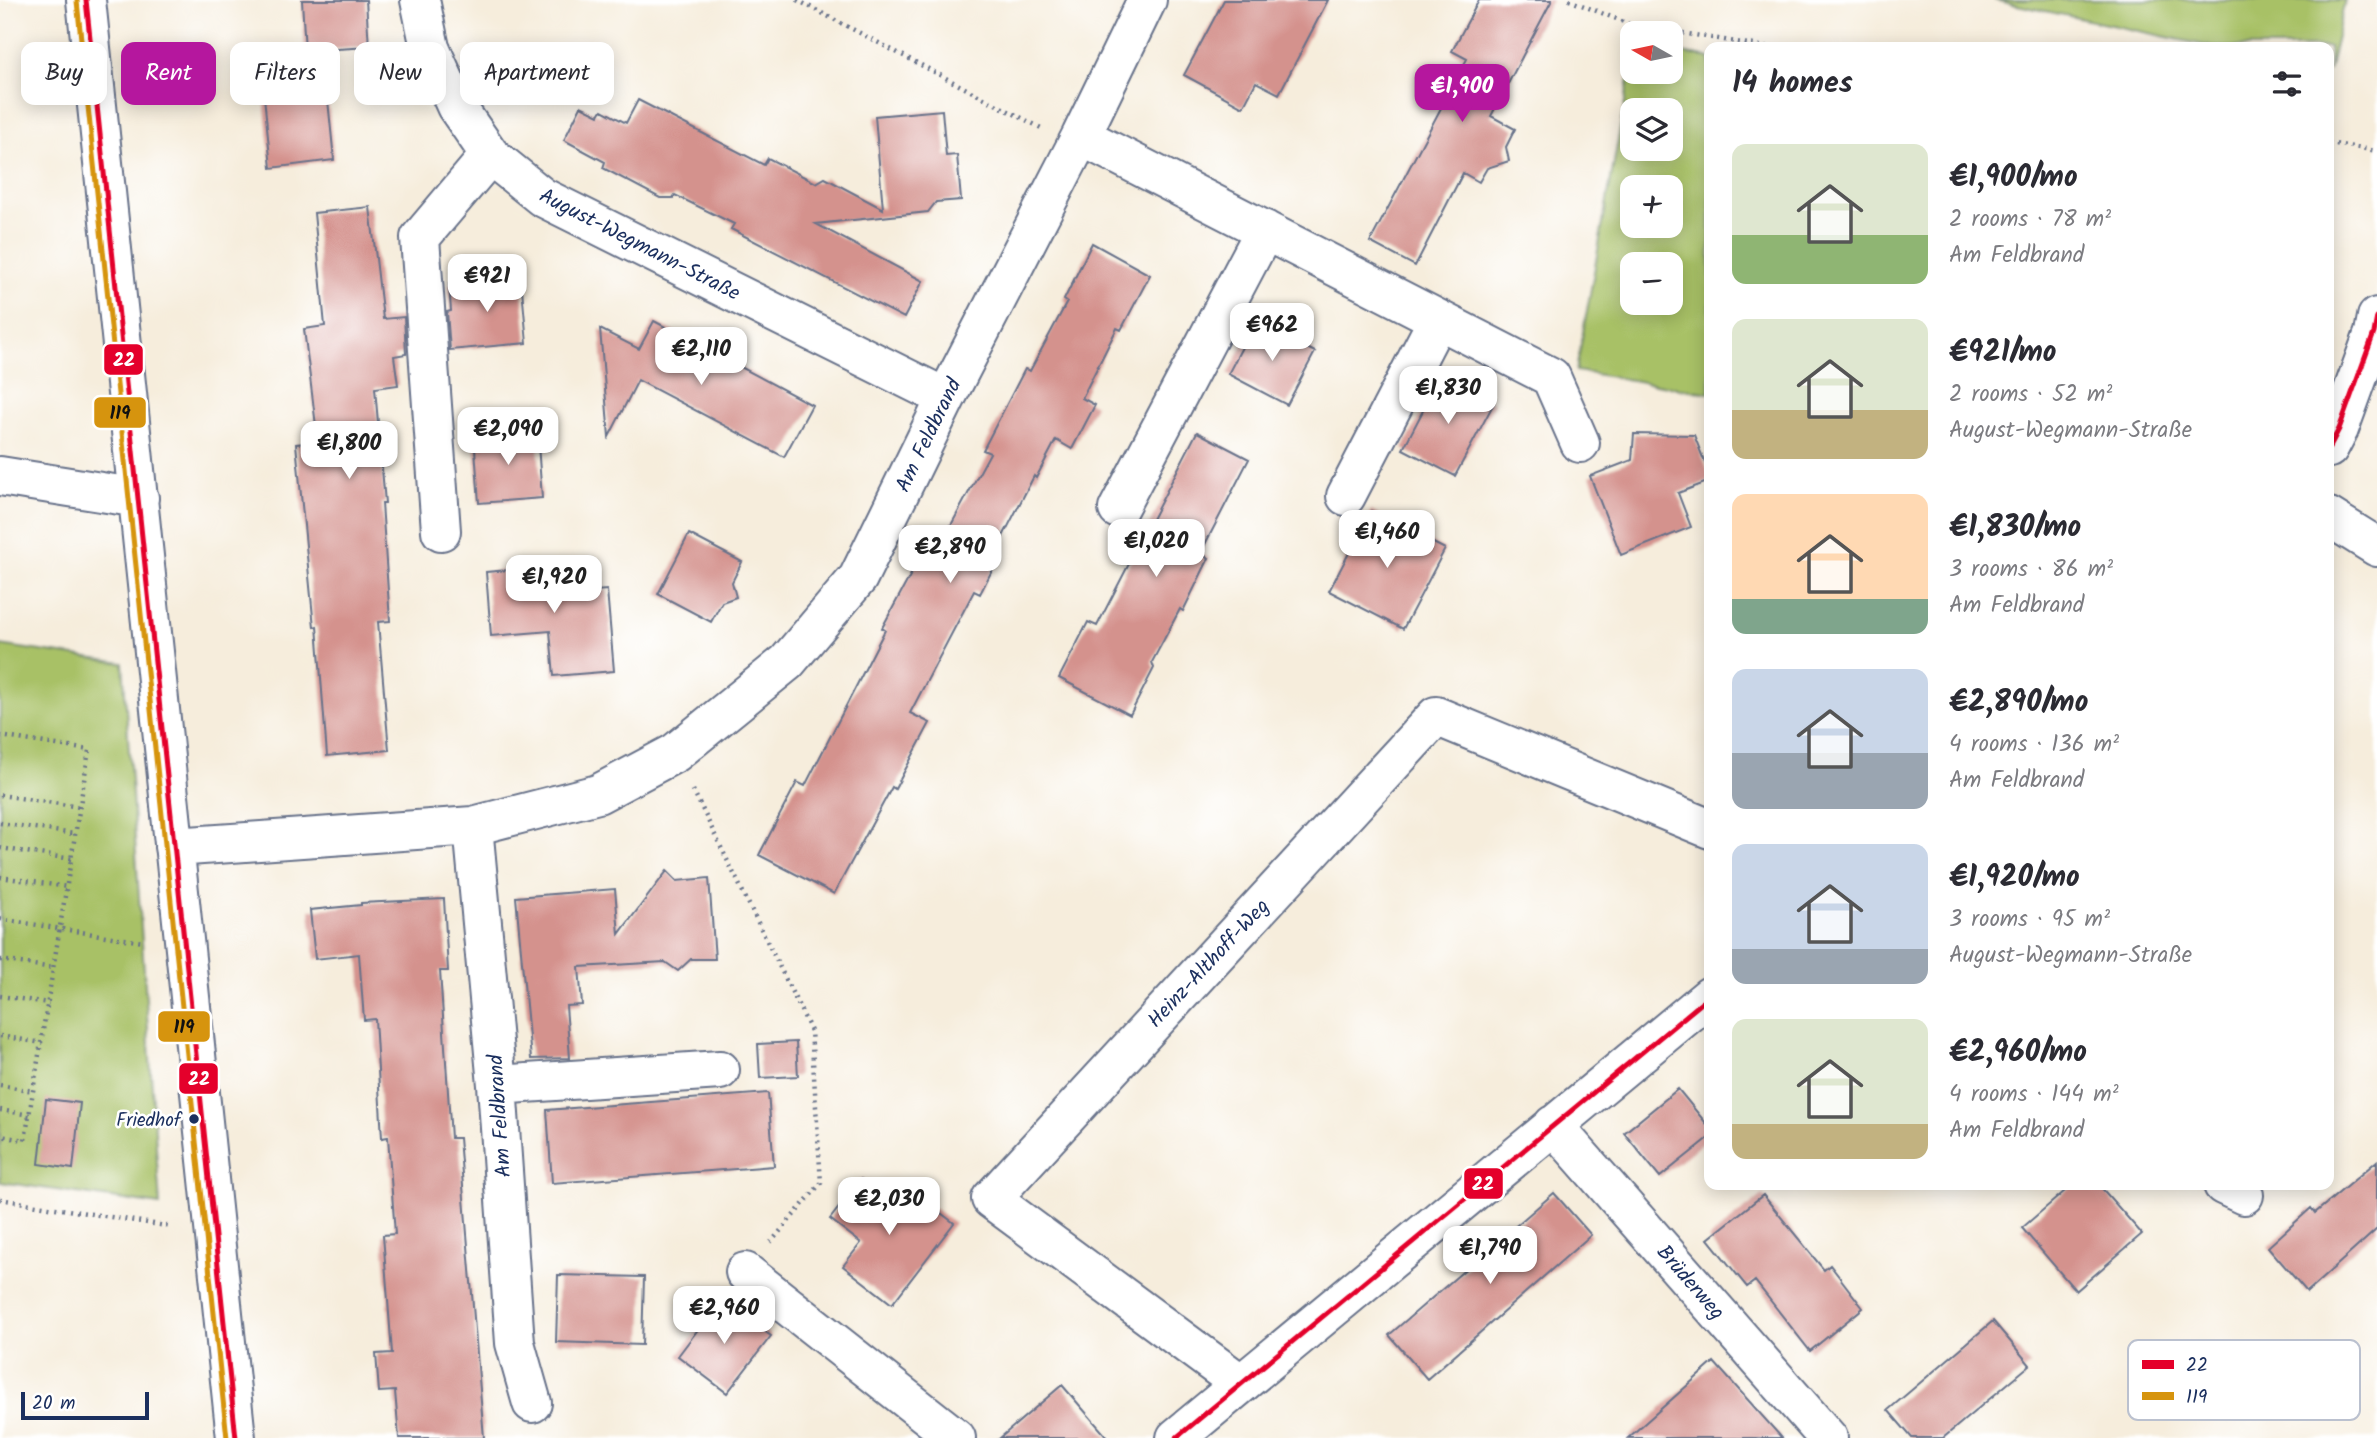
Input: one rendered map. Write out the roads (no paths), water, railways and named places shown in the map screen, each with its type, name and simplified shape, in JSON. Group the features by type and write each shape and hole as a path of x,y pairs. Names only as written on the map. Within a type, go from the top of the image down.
{"street":[{"path":"86,0 236,1438"},
{"name":"August-Wegmann-Straße","path":"420,0 430,48 456,106 490,155 542,197 946,398"},
{"name":"Am Feldbrand","path":"174,848 473,827 598,794 675,753 787,662 858,578 1147,0"},
{"path":"1081,136 1551,377 1580,443"},
{"path":"441,531 420,238 490,155"},
{"path":"1118,509 1265,230"},
{"path":"2334,438 2374,333 2377,317"},
{"path":"1346,496 1438,319"},
{"path":"0,476 139,498"},
{"path":"2334,520 2377,547"},
{"name":"Heinz-Althoff-Weg","path":"1241,1384 990,1199 1436,716 1704,827"},
{"name":"Am Feldbrand","path":"473,827 497,1085 515,1343 532,1403"},
{"path":"1176,1438 1704,1001"},
{"path":"497,1085 720,1070"},
{"name":"Brüderweg","path":"1553,1125 1828,1438"},
{"path":"745,1272 956,1438"}],"place":[{"name":"Friedhof","path":"194,1119"}]}
